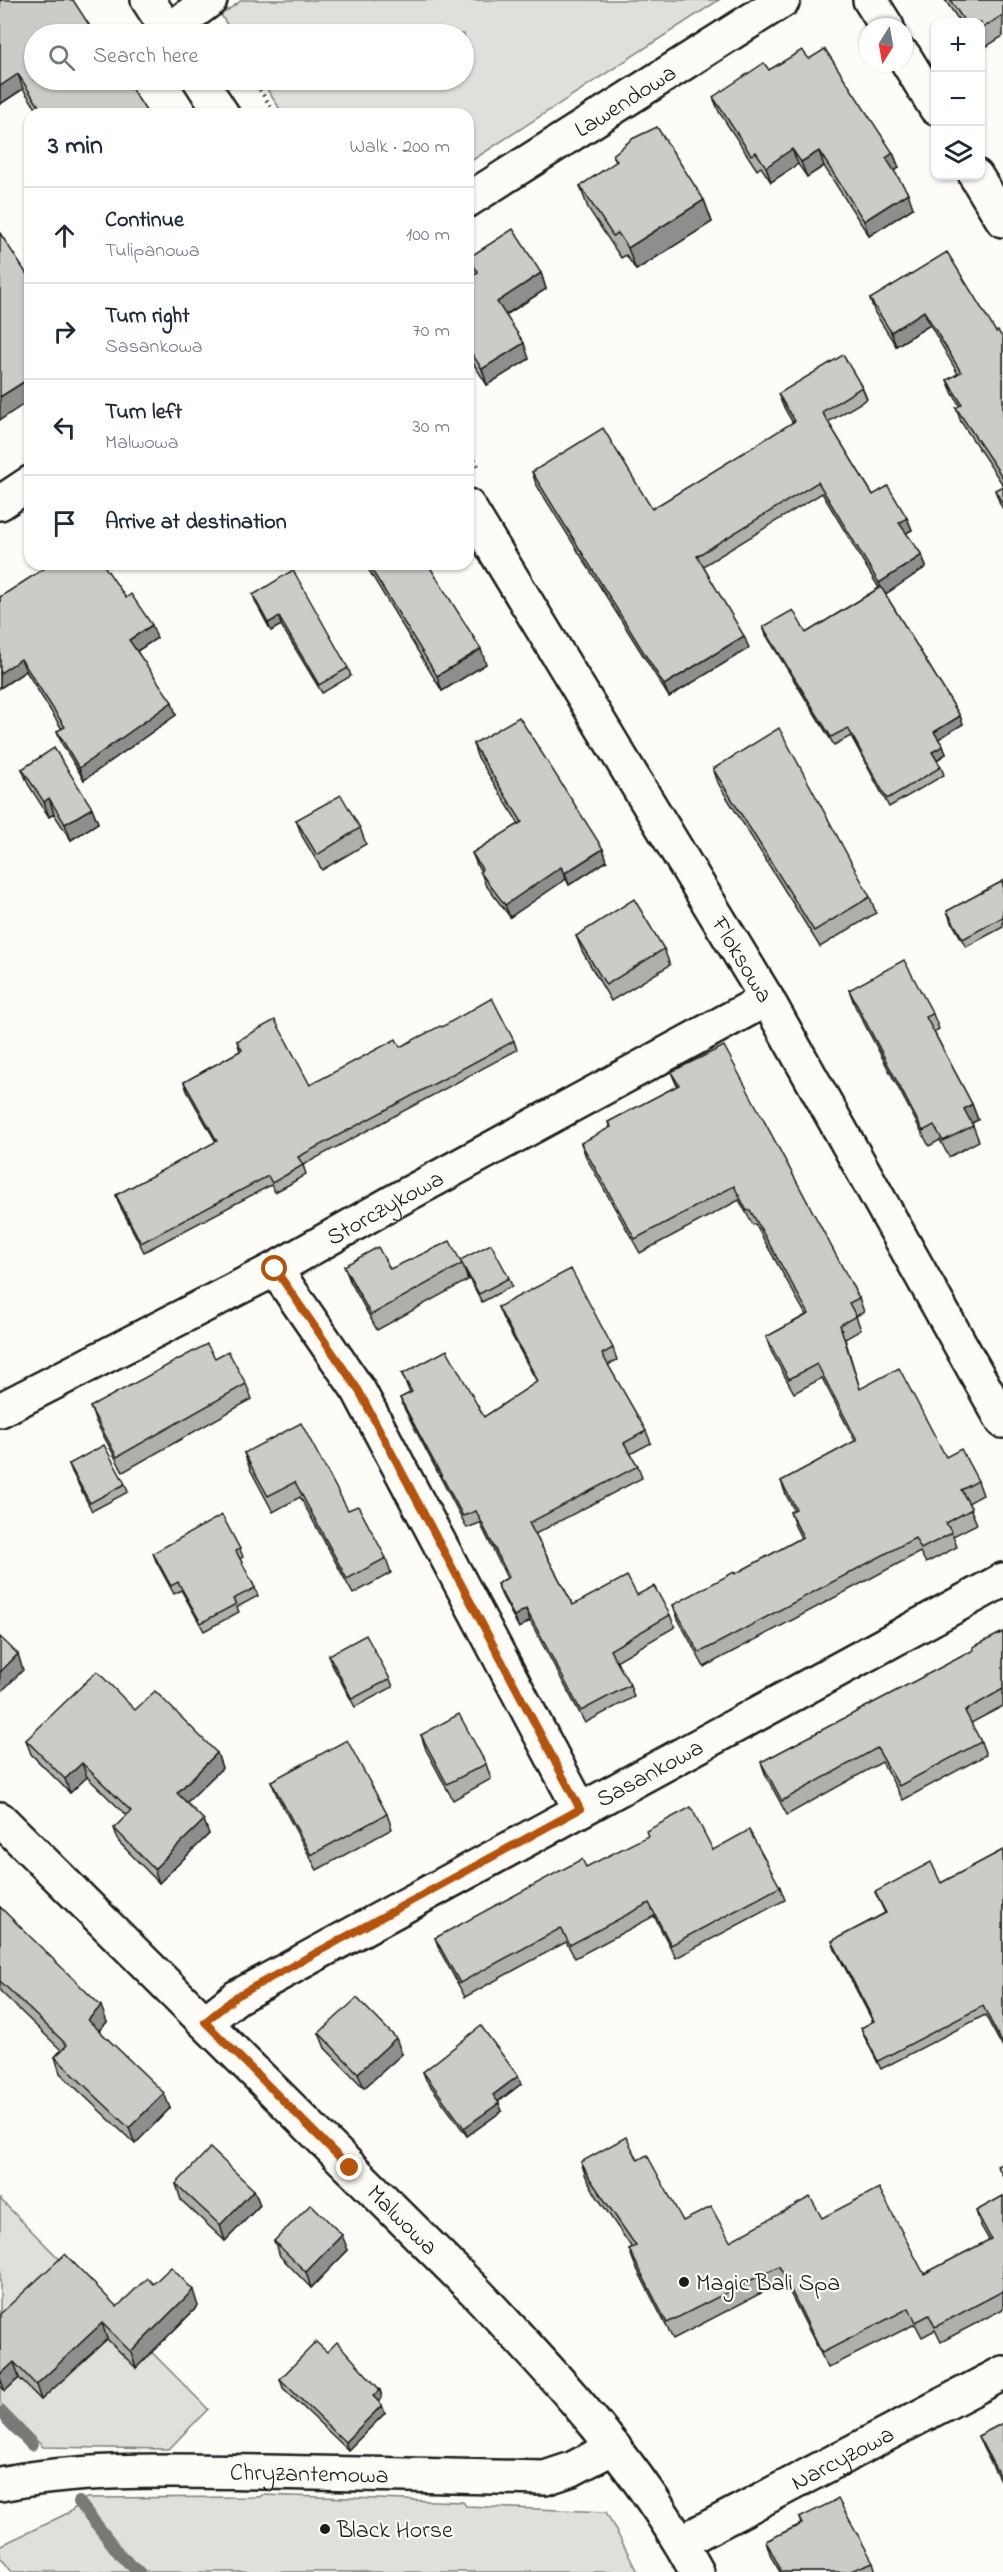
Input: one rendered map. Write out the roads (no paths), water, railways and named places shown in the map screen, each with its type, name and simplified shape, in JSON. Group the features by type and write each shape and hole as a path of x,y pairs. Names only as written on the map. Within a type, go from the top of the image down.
{"street":[{"path":"148,0 163,24"},
{"path":"180,24 210,0"},
{"path":"870,0 881,18"},
{"name":"Lawendowa","path":"474,196 764,5"},
{"path":"913,71 931,100"},
{"path":"206,90 218,108"},
{"path":"978,180 1003,220"},
{"path":"0,503 24,487"},
{"name":"Floksowa","path":"474,516 767,999 1003,1421"},
{"name":"Storczykowa","path":"0,1410 275,1269 393,1202 767,999"},
{"path":"275,1269 359,1391 580,1809"},
{"name":"Sasankowa","path":"205,2022 237,1996 1003,1580"},
{"name":"Malwowa","path":"0,1819 550,2370 614,2447 681,2542 698,2572"},
{"name":"Narcyzowa","path":"681,2542 1003,2373"},
{"name":"Chryzantemowa","path":"0,2484 38,2477 90,2473 203,2471 545,2478 572,2469 614,2447"}],"waterway":[{"path":"0,2412 32,2445"},
{"path":"79,2502 122,2557 139,2572"}],"place":[{"name":"Magic Bali Spa","path":"684,2282"},
{"name":"Black Horse","path":"325,2529"}]}
